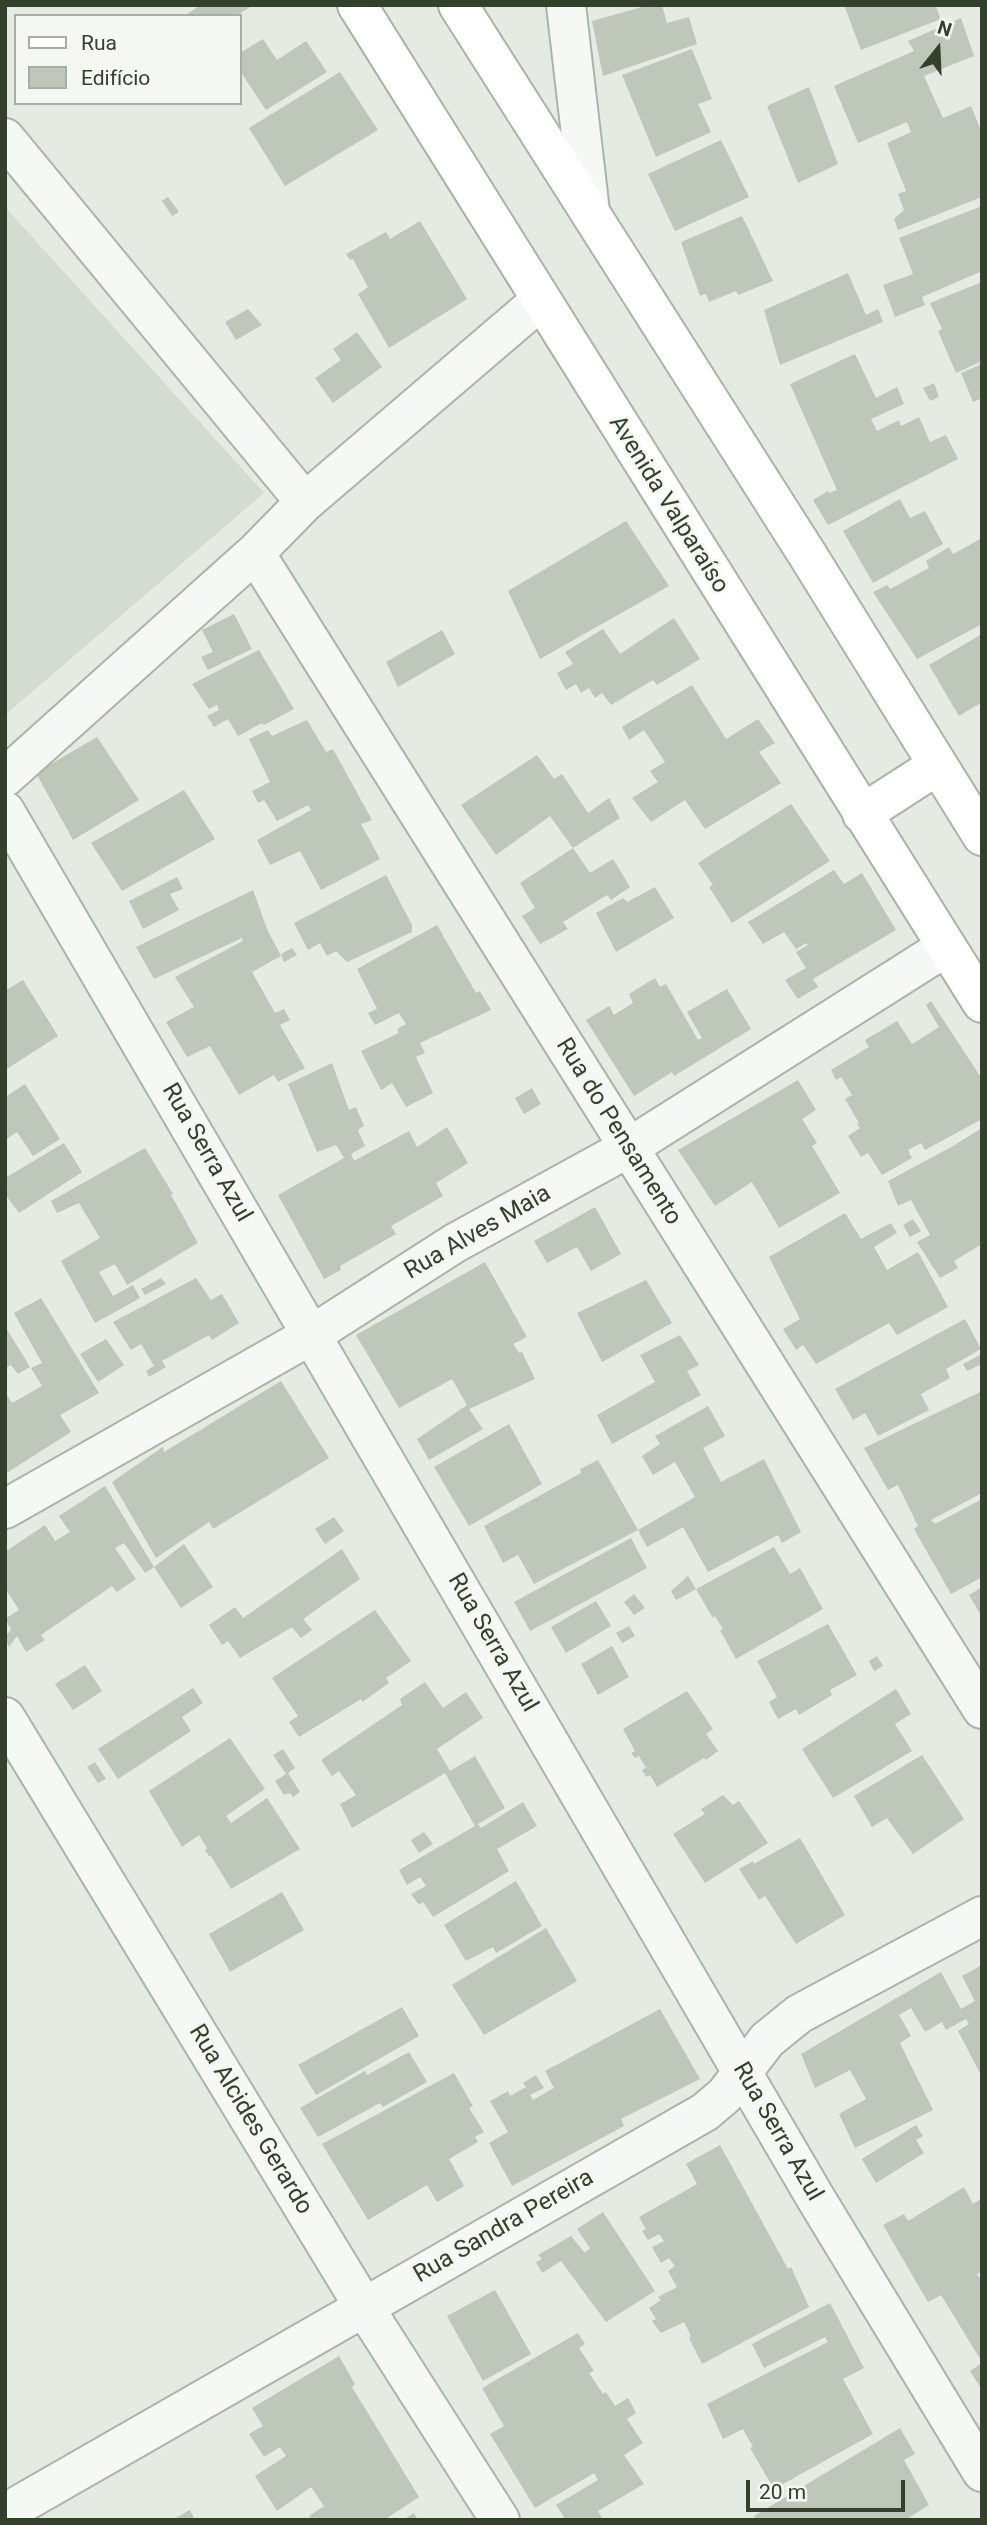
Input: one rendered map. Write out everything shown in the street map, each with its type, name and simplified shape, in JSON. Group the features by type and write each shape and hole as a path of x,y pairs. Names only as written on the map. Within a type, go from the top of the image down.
{"main road":[{"name":"Avenida Valparaíso","path":"357,5 982,1003"},
{"path":"458,5 982,836"},
{"path":"862,814 938,765"}],"street":[{"path":"566,5 590,212"},
{"path":"5,138 305,502"},
{"path":"5,777 256,553 305,502 540,301"},
{"name":"Rua do Pensamento","path":"256,553 982,1709"},
{"name":"Rua Serra Azul","path":"5,811 742,2072 982,2472"},
{"name":"Rua Alves Maia","path":"5,1510 313,1334 455,1243 628,1148 946,947"},
{"name":"Rua Alcides Gerardo","path":"5,1717 364,2307 500,2520"},
{"name":"Rua Sandra Pereira","path":"20,2512 364,2307 705,2112 725,2095 767,2040 799,2014 982,1916"}],"shaded area":[{"path":"5,207 264,493 5,715"}],"building":[{"path":"201,5 253,5 239,14 187,14"},
{"path":"649,5 662,5 667,23 689,17 697,44 603,76 592,21"},
{"path":"844,5 935,5 941,19 861,50"},
{"path":"961,18 974,56 924,76 943,118 971,106 982,133 982,197 898,230 894,219 904,210 898,194 906,191 887,143 911,132 907,122 858,143 834,86 914,51 908,41"},
{"path":"263,39 277,60 306,41 327,72 266,110 242,74 242,52"},
{"path":"692,49 712,99 698,104 711,132 656,157 622,75"},
{"path":"340,72 378,130 285,186 249,128"},
{"path":"809,87 838,164 798,183 767,106"},
{"path":"721,140 749,197 675,231 648,174"},
{"path":"168,197 179,212 172,216 162,201"},
{"path":"982,206 982,271 922,297 925,305 895,317 883,285 913,274 899,238"},
{"path":"742,216 773,281 738,295 736,291 709,302 706,294 700,296 681,242"},
{"path":"420,221 467,299 389,348 358,294 368,287 353,259 350,260 346,254 386,232 390,239"},
{"path":"848,273 866,315 878,309 883,322 780,365 764,310"},
{"path":"982,282 982,361 956,373 938,331 942,329 930,303"},
{"path":"248,309 262,325 236,340 225,322"},
{"path":"357,332 382,367 333,403 315,378 341,360 333,349"},
{"path":"855,354 876,398 897,387 904,404 871,419 877,431 899,420 901,426 919,417 930,442 946,435 958,459 828,525 813,500 828,491 837,490 790,384"},
{"path":"982,364 982,398 973,402 961,373"},
{"path":"934,383 939,397 930,401 923,388"},
{"path":"900,499 910,518 925,511 943,544 873,583 843,531"},
{"path":"626,521 669,586 540,659 508,591"},
{"path":"982,538 982,624 917,659 873,592 887,585 890,589 929,568 926,561 949,547 953,554"},
{"path":"234,614 252,649 208,670 201,657 213,652 202,630"},
{"path":"674,618 700,659 657,685 653,680 611,705 602,693 595,698 589,688 581,693 576,684 566,690 557,673 573,664 565,652 603,629 620,654"},
{"path":"442,630 455,654 398,687 386,662"},
{"path":"982,634 982,702 959,716 929,665"},
{"path":"259,650 294,709 238,736 228,719 214,727 207,716 219,710 217,705 209,709 192,684"},
{"path":"692,685 726,739 758,719 775,743 759,752 781,783 705,829 685,800 651,822 632,798 658,782 650,771 665,762 644,730 629,740 622,727"},
{"path":"307,720 326,752 333,749 372,820 361,824 380,859 321,890 300,851 270,865 257,840 311,810 308,805 277,821 264,800 258,803 252,791 270,782 249,739 268,730 272,736"},
{"path":"97,737 139,800 73,840 36,773"},
{"path":"537,755 554,779 562,774 588,813 609,798 620,818 573,848 550,816 496,855 461,805"},
{"path":"184,790 215,839 122,891 91,843"},
{"path":"791,804 830,861 732,923 709,887 713,885 698,863"},
{"path":"573,848 590,873 613,859 630,887 611,900 607,895 563,922 568,929 540,944 522,916 535,908 520,883"},
{"path":"834,870 844,884 862,873 896,930 813,979 818,987 798,999 785,980 806,968 796,952 808,945 806,943 796,949 784,932 763,944 748,922"},
{"path":"386,875 412,925 412,932 347,962 336,951 327,956 320,943 308,950 294,923"},
{"path":"177,877 183,889 170,894 179,910 143,929 129,901"},
{"path":"655,887 674,918 616,952 596,913 623,898 627,902"},
{"path":"253,890 267,929 281,956 252,972 275,1013 284,1009 290,1020 280,1025 305,1068 278,1082 274,1075 239,1095 210,1046 187,1057 166,1022 194,1007 175,977 243,941 242,938 154,979 136,947"},
{"path":"437,925 476,993 480,991 491,1010 420,1043 425,1053 416,1057 433,1093 406,1107 392,1083 381,1090 361,1051 399,1033 397,1029 406,1024 399,1013 375,1025 368,1013 377,1009 357,969"},
{"path":"292,948 297,955 284,962 281,954"},
{"path":"655,978 660,987 666,984 698,1040 702,1038 687,1012 727,989 751,1029 674,1076 672,1072 634,1096 586,1020 609,1006 614,1015 633,1003 629,994"},
{"path":"23,980 58,1036 5,1070 5,991"},
{"path":"931,1001 982,1079 982,1119 925,1150 921,1143 908,1150 912,1158 882,1175 868,1153 861,1157 848,1136 860,1128 845,1099 852,1095 841,1077 836,1080 831,1070 869,1047 865,1040 897,1021 912,1044 939,1027 926,1005"},
{"path":"332,1063 349,1110 356,1107 364,1126 358,1130 365,1146 351,1154 354,1161 409,1131 417,1147 447,1127 468,1163 436,1183 443,1196 391,1226 396,1234 340,1266 341,1270 324,1279 278,1195 344,1158 336,1145 317,1152 288,1084"},
{"path":"798,1080 816,1110 802,1119 817,1143 812,1146 840,1193 779,1228 752,1182 715,1206 678,1150"},
{"path":"25,1084 60,1139 33,1156 17,1132 5,1140 5,1097"},
{"path":"532,1088 541,1104 524,1114 515,1098"},
{"path":"982,1128 982,1244 954,1261 958,1268 940,1278 917,1242 930,1235 911,1200 898,1206 888,1181"},
{"path":"64,1143 82,1172 19,1213 5,1194 5,1178"},
{"path":"145,1148 198,1243 127,1285 115,1264 99,1272 113,1296 133,1285 140,1298 95,1323 61,1261 100,1238 79,1203 57,1213 51,1201"},
{"path":"595,1207 621,1254 591,1271 577,1247 547,1263 534,1241"},
{"path":"845,1213 861,1239 891,1223 897,1233 874,1247 887,1270 918,1252 948,1307 897,1335 889,1323 816,1364 803,1345 796,1350 783,1329 800,1319 769,1257"},
{"path":"913,1219 921,1231 910,1237 903,1225"},
{"path":"485,1262 527,1337 513,1344 519,1353 522,1352 535,1379 469,1409 483,1429 429,1460 417,1439 467,1405 452,1379 399,1408 356,1335"},
{"path":"161,1278 166,1284 145,1295 141,1289"},
{"path":"196,1278 211,1300 222,1294 239,1323 212,1340 209,1335 162,1361 166,1367 149,1377 146,1371 154,1366 141,1344 131,1350 113,1322"},
{"path":"646,1280 672,1323 602,1362 577,1313"},
{"path":"41,1298 99,1393 60,1415 71,1432 5,1474 5,1392 12,1403 42,1386 31,1368 42,1363 14,1313"},
{"path":"965,1319 981,1349 946,1369 950,1378 921,1394 929,1410 878,1436 865,1413 853,1420 835,1389"},
{"path":"5,1326 30,1367 18,1374 11,1365 5,1368"},
{"path":"680,1335 699,1365 687,1371 701,1395 612,1444 597,1415 655,1382 640,1355"},
{"path":"106,1339 124,1365 98,1382 80,1354"},
{"path":"980,1355 982,1364 967,1371 963,1364"},
{"path":"281,1381 329,1458 213,1529 209,1522 156,1558 112,1482 163,1447 164,1452"},
{"path":"982,1391 982,1493 931,1520 935,1524 982,1499 982,1577 951,1594 914,1529 918,1526 898,1485 888,1490 864,1448"},
{"path":"708,1406 725,1436 703,1448 721,1482 764,1459 801,1532 782,1543 778,1535 708,1572 683,1527 647,1547 638,1530 695,1497 675,1462 653,1475 642,1456 660,1444 655,1436"},
{"path":"509,1424 542,1484 469,1526 434,1467"},
{"path":"598,1460 638,1530 534,1584 518,1555 503,1563 484,1526 581,1473 580,1469"},
{"path":"105,1486 154,1567 145,1573 124,1543 115,1548 136,1579 117,1592 112,1586 41,1635 45,1640 26,1652 17,1636 9,1647 5,1637 11,1629 5,1619 19,1610 5,1588 5,1552 45,1525 55,1541 70,1532 59,1516"},
{"path":"334,1517 344,1531 325,1544 315,1529"},
{"path":"631,1538 647,1568 530,1631 514,1602"},
{"path":"184,1544 213,1587 181,1608 154,1567"},
{"path":"774,1547 790,1574 800,1568 823,1609 736,1659 720,1630 723,1629 715,1616 713,1618 696,1589"},
{"path":"342,1549 360,1579 303,1619 312,1630 301,1638 292,1627 240,1658 228,1641 222,1645 209,1625 235,1607 243,1618"},
{"path":"688,1576 696,1589 676,1600 671,1591"},
{"path":"982,1587 982,1617 969,1595"},
{"path":"634,1594 645,1608 634,1615 624,1602"},
{"path":"596,1601 611,1626 566,1653 551,1627"},
{"path":"375,1610 411,1661 386,1678 389,1683 362,1702 361,1699 299,1737 289,1722 298,1716 272,1678"},
{"path":"828,1624 857,1675 830,1690 832,1695 799,1715 796,1709 778,1719 769,1702 777,1697 757,1661"},
{"path":"629,1626 635,1636 622,1643 616,1633"},
{"path":"612,1646 629,1677 598,1695 581,1664"},
{"path":"877,1656 883,1666 874,1671 869,1661"},
{"path":"85,1665 102,1691 73,1710 55,1684"},
{"path":"425,1682 443,1708 466,1692 483,1718 437,1749 450,1771 475,1756 505,1808 478,1824 481,1828 523,1802 537,1826 497,1849 509,1871 433,1917 423,1902 419,1905 411,1894 426,1886 420,1877 407,1885 399,1870 475,1826 445,1773 352,1828 340,1804 356,1795 339,1771 332,1776 321,1760 402,1705 400,1699"},
{"path":"193,1688 203,1703 182,1717 191,1731 118,1779 98,1749"},
{"path":"896,1689 911,1714 895,1724 912,1751 833,1798 802,1749"},
{"path":"687,1691 713,1729 706,1734 718,1751 657,1787 650,1775 646,1777 642,1770 646,1768 639,1756 635,1758 631,1753 635,1751 623,1729"},
{"path":"230,1738 265,1789 226,1816 231,1823 267,1798 300,1849 231,1889 205,1850 207,1848 199,1835 182,1847 149,1791"},
{"path":"283,1749 295,1768 288,1773 300,1792 293,1797 290,1793 284,1795 275,1781 286,1774 273,1755"},
{"path":"922,1755 964,1819 913,1854 887,1818 872,1827 854,1796"},
{"path":"95,1762 106,1779 98,1783 87,1767"},
{"path":"723,1795 733,1805 739,1801 768,1843 705,1883 673,1834 705,1814 701,1809"},
{"path":"424,1832 433,1844 419,1853 411,1840"},
{"path":"800,1838 845,1915 796,1944 765,1896 759,1900 739,1869 753,1861 754,1864"},
{"path":"516,1881 542,1926 496,1953 493,1947 466,1961 444,1925"},
{"path":"282,1892 304,1930 230,1972 209,1934"},
{"path":"546,1928 577,1981 484,2035 452,1985"},
{"path":"982,1965 982,2077 958,2031 969,2024 966,2019 946,2030 942,2022 925,2032 911,2008 899,2015 911,2036 900,2043 933,2110 855,2148 839,2114 866,2099 850,2070 815,2088 801,2054 941,1972 961,2009 975,2001 962,1976"},
{"path":"402,2007 419,2036 316,2095 298,2065"},
{"path":"660,2009 700,2079 621,2119 624,2126 512,2186 489,2143 508,2132 490,2101 508,2091 510,2096 526,2087 523,2083 536,2075 544,2088 530,2095 533,2100 554,2088 545,2071"},
{"path":"409,2052 427,2082 383,2107 380,2103 318,2137 300,2108 365,2071 367,2075"},
{"path":"454,2073 473,2106 469,2108 484,2132 475,2137 478,2142 449,2159 464,2186 437,2202 427,2185 368,2220 322,2144"},
{"path":"916,2125 923,2136 916,2140 924,2153 876,2183 862,2159"},
{"path":"720,2145 788,2269 791,2267 809,2307 702,2364 684,2322 661,2333 652,2321 656,2319 649,2308 661,2300 658,2297 677,2287 668,2271 675,2266 669,2258 661,2263 652,2247 664,2241 659,2234 648,2240 642,2231 646,2229 639,2217 697,2184 686,2164"},
{"path":"964,2187 973,2204 982,2198 982,2271 977,2274 982,2282 982,2362 941,2295 928,2302 883,2225 904,2214 908,2221"},
{"path":"603,2212 655,2291 606,2322 561,2261 542,2273 536,2262 542,2259 538,2255 571,2236 585,2253 590,2248 577,2229"},
{"path":"495,2290 531,2354 483,2381 447,2316"},
{"path":"830,2303 864,2368 843,2379 873,2434 774,2489 750,2448 753,2447 743,2429 723,2439 707,2404 828,2342 825,2337 764,2368 752,2344"},
{"path":"578,2333 585,2344 579,2348 594,2371 589,2373 615,2406 628,2398 636,2413 627,2419 643,2443 624,2455 644,2484 598,2511 603,2520 566,2520 556,2505 598,2480 594,2473 535,2508 490,2434 504,2426 482,2388"},
{"path":"339,2356 355,2384 352,2387 419,2497 384,2520 311,2520 309,2516 324,2506 311,2487 277,2511 255,2476 286,2456 280,2447 264,2457 249,2434 263,2426 252,2408"},
{"path":"982,2363 982,2390 970,2371"},
{"path":"900,2428 915,2454 904,2460 929,2505 905,2520 757,2520 754,2516"},
{"path":"190,2510 195,2520 172,2520"},
{"path":"414,2513 418,2520 403,2520"}]}
